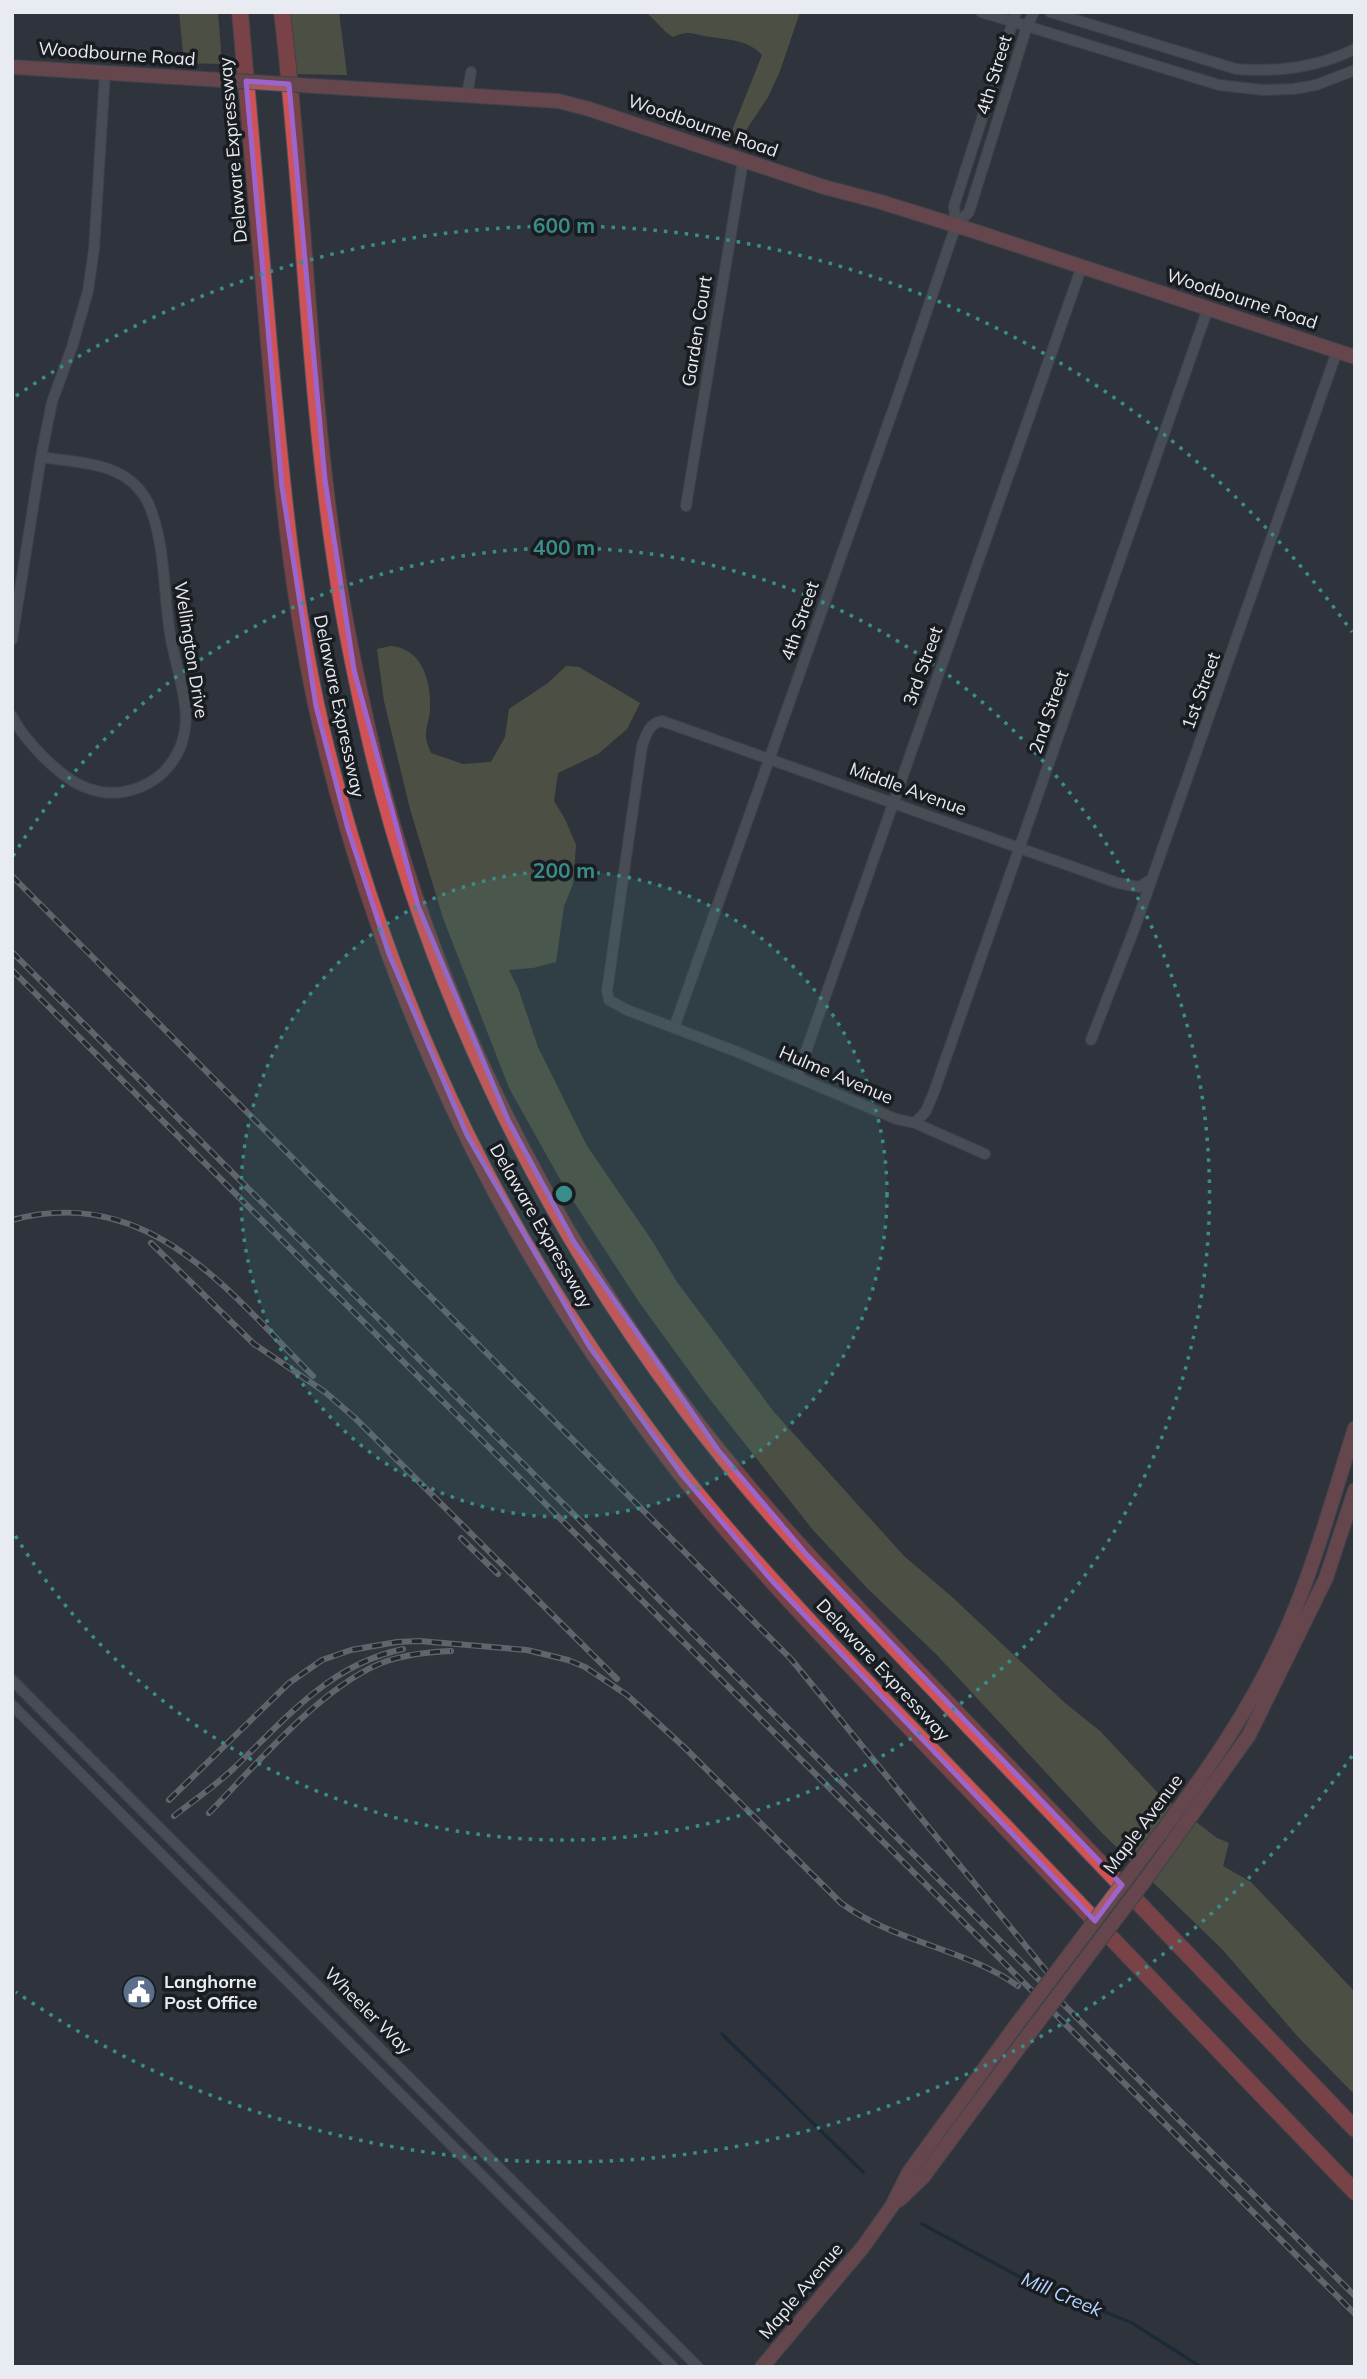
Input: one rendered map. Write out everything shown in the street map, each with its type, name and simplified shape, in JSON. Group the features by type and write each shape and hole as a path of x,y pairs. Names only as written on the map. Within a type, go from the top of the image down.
{"highway":[{"name":"Delaware Expressway","path":"240,12 282,487 297,601 316,706 348,829 385,941 426,1045 467,1135 530,1252 589,1346 642,1422 706,1504 773,1583 1355,2192"},
{"name":"Delaware Expressway","path":"282,12 325,480 335,560 354,670 391,822 418,906 464,1023 526,1155 574,1242 650,1359 681,1403 762,1504 854,1605 1355,2129"}],"main road":[{"name":"Woodbourne Road","path":"12,67 467,95 568,104 824,187 956,225 1355,357"},
{"name":"Maple Avenue","path":"762,2367 838,2279 892,2206 909,2172 1221,1752 1293,1615 1355,1428"},
{"name":"Maple Avenue","path":"892,2206 923,2177 1149,1875 1249,1735 1326,1578 1355,1490"}],"street":[{"path":"981,12 1014,17 1027,26 1219,85 1262,90 1294,89 1316,85 1355,70"},
{"name":"4th Street","path":"956,225 969,212 1027,26 1034,12"},
{"path":"1050,12 1236,69 1261,71 1300,68 1325,62 1355,49"},
{"name":"4th Street","path":"674,1028 896,403 956,225 954,206 1014,17"},
{"path":"467,95 471,72"},
{"path":"12,640 52,401 88,291 94,249 105,73"},
{"name":"Garden Court","path":"686,506 743,161"},
{"name":"3rd Street","path":"797,1077 1082,267"},
{"name":"2nd Street","path":"915,1122 922,1118 934,1093 1208,308"},
{"name":"1st Street","path":"1091,1040 1135,927 1245,619 1337,351"},
{"name":"Wellington Drive","path":"12,716 23,734 67,777 81,786 107,793 128,791 161,775 172,762 186,730 186,708 170,634 155,522 147,501 132,482 114,471 41,457"},
{"name":"Middle Avenue","path":"654,724 662,721 770,758 1118,883 1139,887 1150,880"},
{"name":"Hulme Avenue","path":"654,724 646,734 642,746 607,991 611,1002 896,1119 915,1122 985,1154"},
{"name":"Wheeler Way","path":"12,1680 698,2367"},
{"name":"Wheeler Way","path":"12,1705 673,2367"}],"highlighted area":[{"path":"246,81 289,84 325,480 354,670 418,906 508,1120 574,1242 718,1450 807,1555 1122,1885 1095,1921 773,1582 682,1475 589,1346 467,1135 389,954 348,829 316,706 282,487"}],"green space":[{"path":"179,12 218,12 222,64 184,63"},
{"path":"290,12 339,12 347,75 296,74"},
{"path":"645,12 800,12 768,97 741,138 733,136 733,128 762,55 751,46 732,40 688,33 673,37"},
{"path":"391,646 410,653 426,677 430,709 426,737 431,753 463,764 491,762 505,737 509,709 548,683 566,666 579,667 640,703 627,729 598,754 558,773 554,801 576,845 573,884 564,906 556,962 509,970 538,1047 587,1146 677,1282 774,1412 904,1556 951,1596 1065,1703 1100,1731 1158,1793 1217,1838 1229,1843 1223,1866 1251,1882 1355,1992 1355,2095 1299,2038 1222,1949 1103,1834 937,1655 868,1589 813,1530 708,1397 639,1302 566,1190 509,1088 443,918 410,809 384,701 377,649"}],"waterway":[{"name":"Mill Creek","path":"722,2034 863,2172"},
{"name":"Mill Creek","path":"922,2224 1020,2277 1132,2323 1201,2367"}],"railway":[{"path":"12,876 791,1659 1065,1994"},
{"path":"12,952 1355,2296"},
{"path":"12,970 1355,2314"},
{"path":"12,1220 61,1213 105,1217 145,1231 182,1252 217,1280 313,1376"},
{"path":"151,1243 254,1344 325,1392 355,1418 617,1679"},
{"path":"461,1538 498,1574"},
{"path":"169,1800 289,1683 322,1660 351,1650 397,1642 419,1641 527,1650 585,1667 627,1695 684,1747 841,1903 883,1927 975,1962 1018,1986"},
{"path":"174,1816 226,1775 290,1713 330,1681 352,1667 403,1649"},
{"path":"209,1813 292,1727 340,1687 387,1661 451,1651"}],"place":[{"name":"Langhorne Post Office","path":"139,1992"}]}
